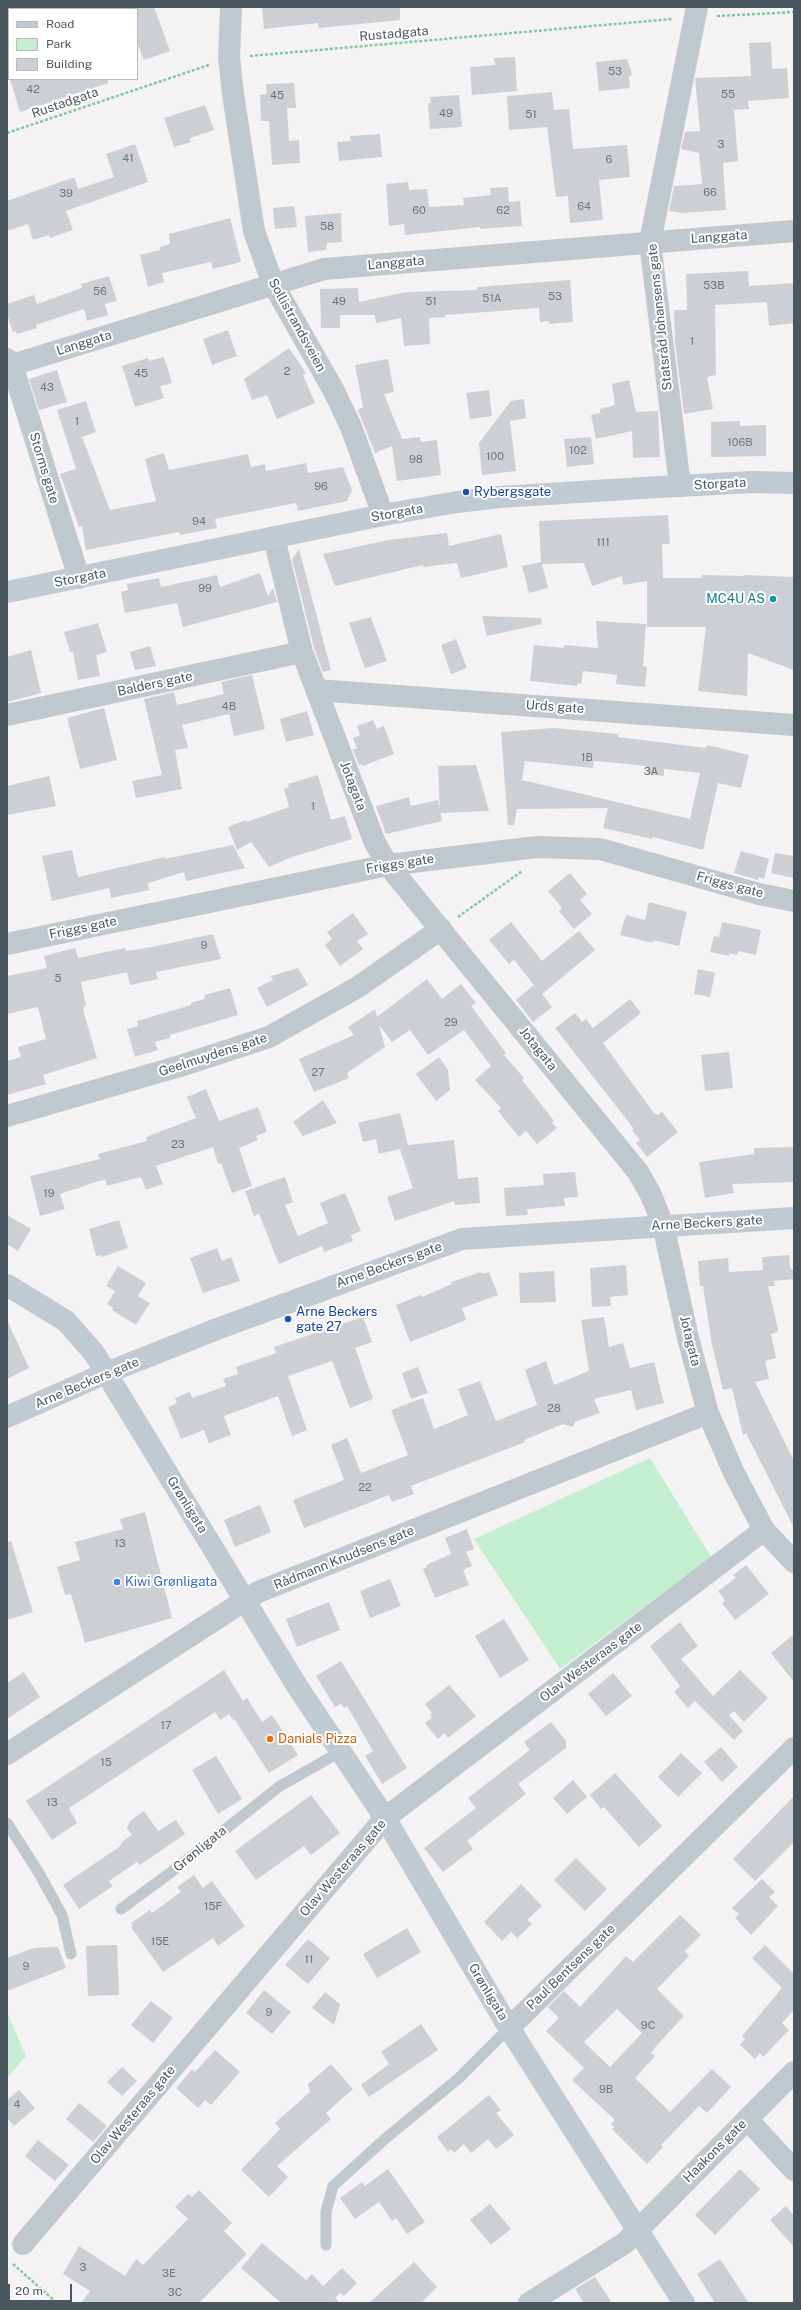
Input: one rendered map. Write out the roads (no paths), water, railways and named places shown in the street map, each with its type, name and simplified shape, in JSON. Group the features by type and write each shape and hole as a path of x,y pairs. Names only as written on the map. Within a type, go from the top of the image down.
{"main road":[{"name":"Storgata","path":"7,592 383,515 500,496 680,486 794,483"},
{"name":"Arne Beckers gate","path":"7,1417 106,1373 310,1294 462,1239 663,1225 794,1218"},
{"name":"Grønligata","path":"7,1285 66,1321 94,1353 244,1600 340,1752 384,1818 509,2028 684,2303"}],"street":[{"name":"Sollistrandsveien","path":"231,7 229,58 254,231 273,284 334,391 348,420 383,515"},
{"name":"Statsråd Johansens gate","path":"680,486 650,242 696,12"},
{"name":"Langgata","path":"10,362 324,269 794,231"},
{"name":"Storms gate","path":"10,362 79,578"},
{"name":"Jotagata","path":"274,538 302,652 376,843 388,865 638,1172 651,1195 663,1225 688,1338 708,1413 734,1473 764,1530 794,1562"},
{"name":"Balders gate","path":"7,715 302,652"},
{"name":"Urds gate","path":"316,690 794,725"},
{"name":"Friggs gate","path":"7,944 388,865 537,847 600,849 759,894 794,900"},
{"name":"Geelmuydens gate","path":"7,1116 180,1066 269,1037 358,987 441,929"},
{"name":"Rådmann Knudsens gate","path":"7,1754 244,1600 708,1413"},
{"name":"Olav Westeraas gate","path":"24,2244 384,1818 764,1530"},
{"name":"Paul Bentsens gate","path":"509,2028 794,1748"},
{"name":"Haakons gate","path":"638,2231 794,2072"},
{"path":"747,2119 794,2170"},
{"path":"529,2303 624,2243 638,2231"}],"lane":[{"name":"Grønligata","path":"121,1909 170,1874 280,1786 340,1752"},
{"path":"7,1823 39,1873 62,1915 71,1954"},
{"name":"Paul Bentsens gate","path":"326,2245 326,2212 332,2186 386,2138 459,2078 509,2028"}],"place":[{"name":"Rybergsgate","path":"466,492"},
{"name":"MC4U AS","path":"773,599"},
{"name":"Arne Beckers gate 27","path":"288,1319"},
{"name":"Kiwi Grønligata","path":"117,1582"},
{"name":"Danials Pizza","path":"270,1739"}]}
